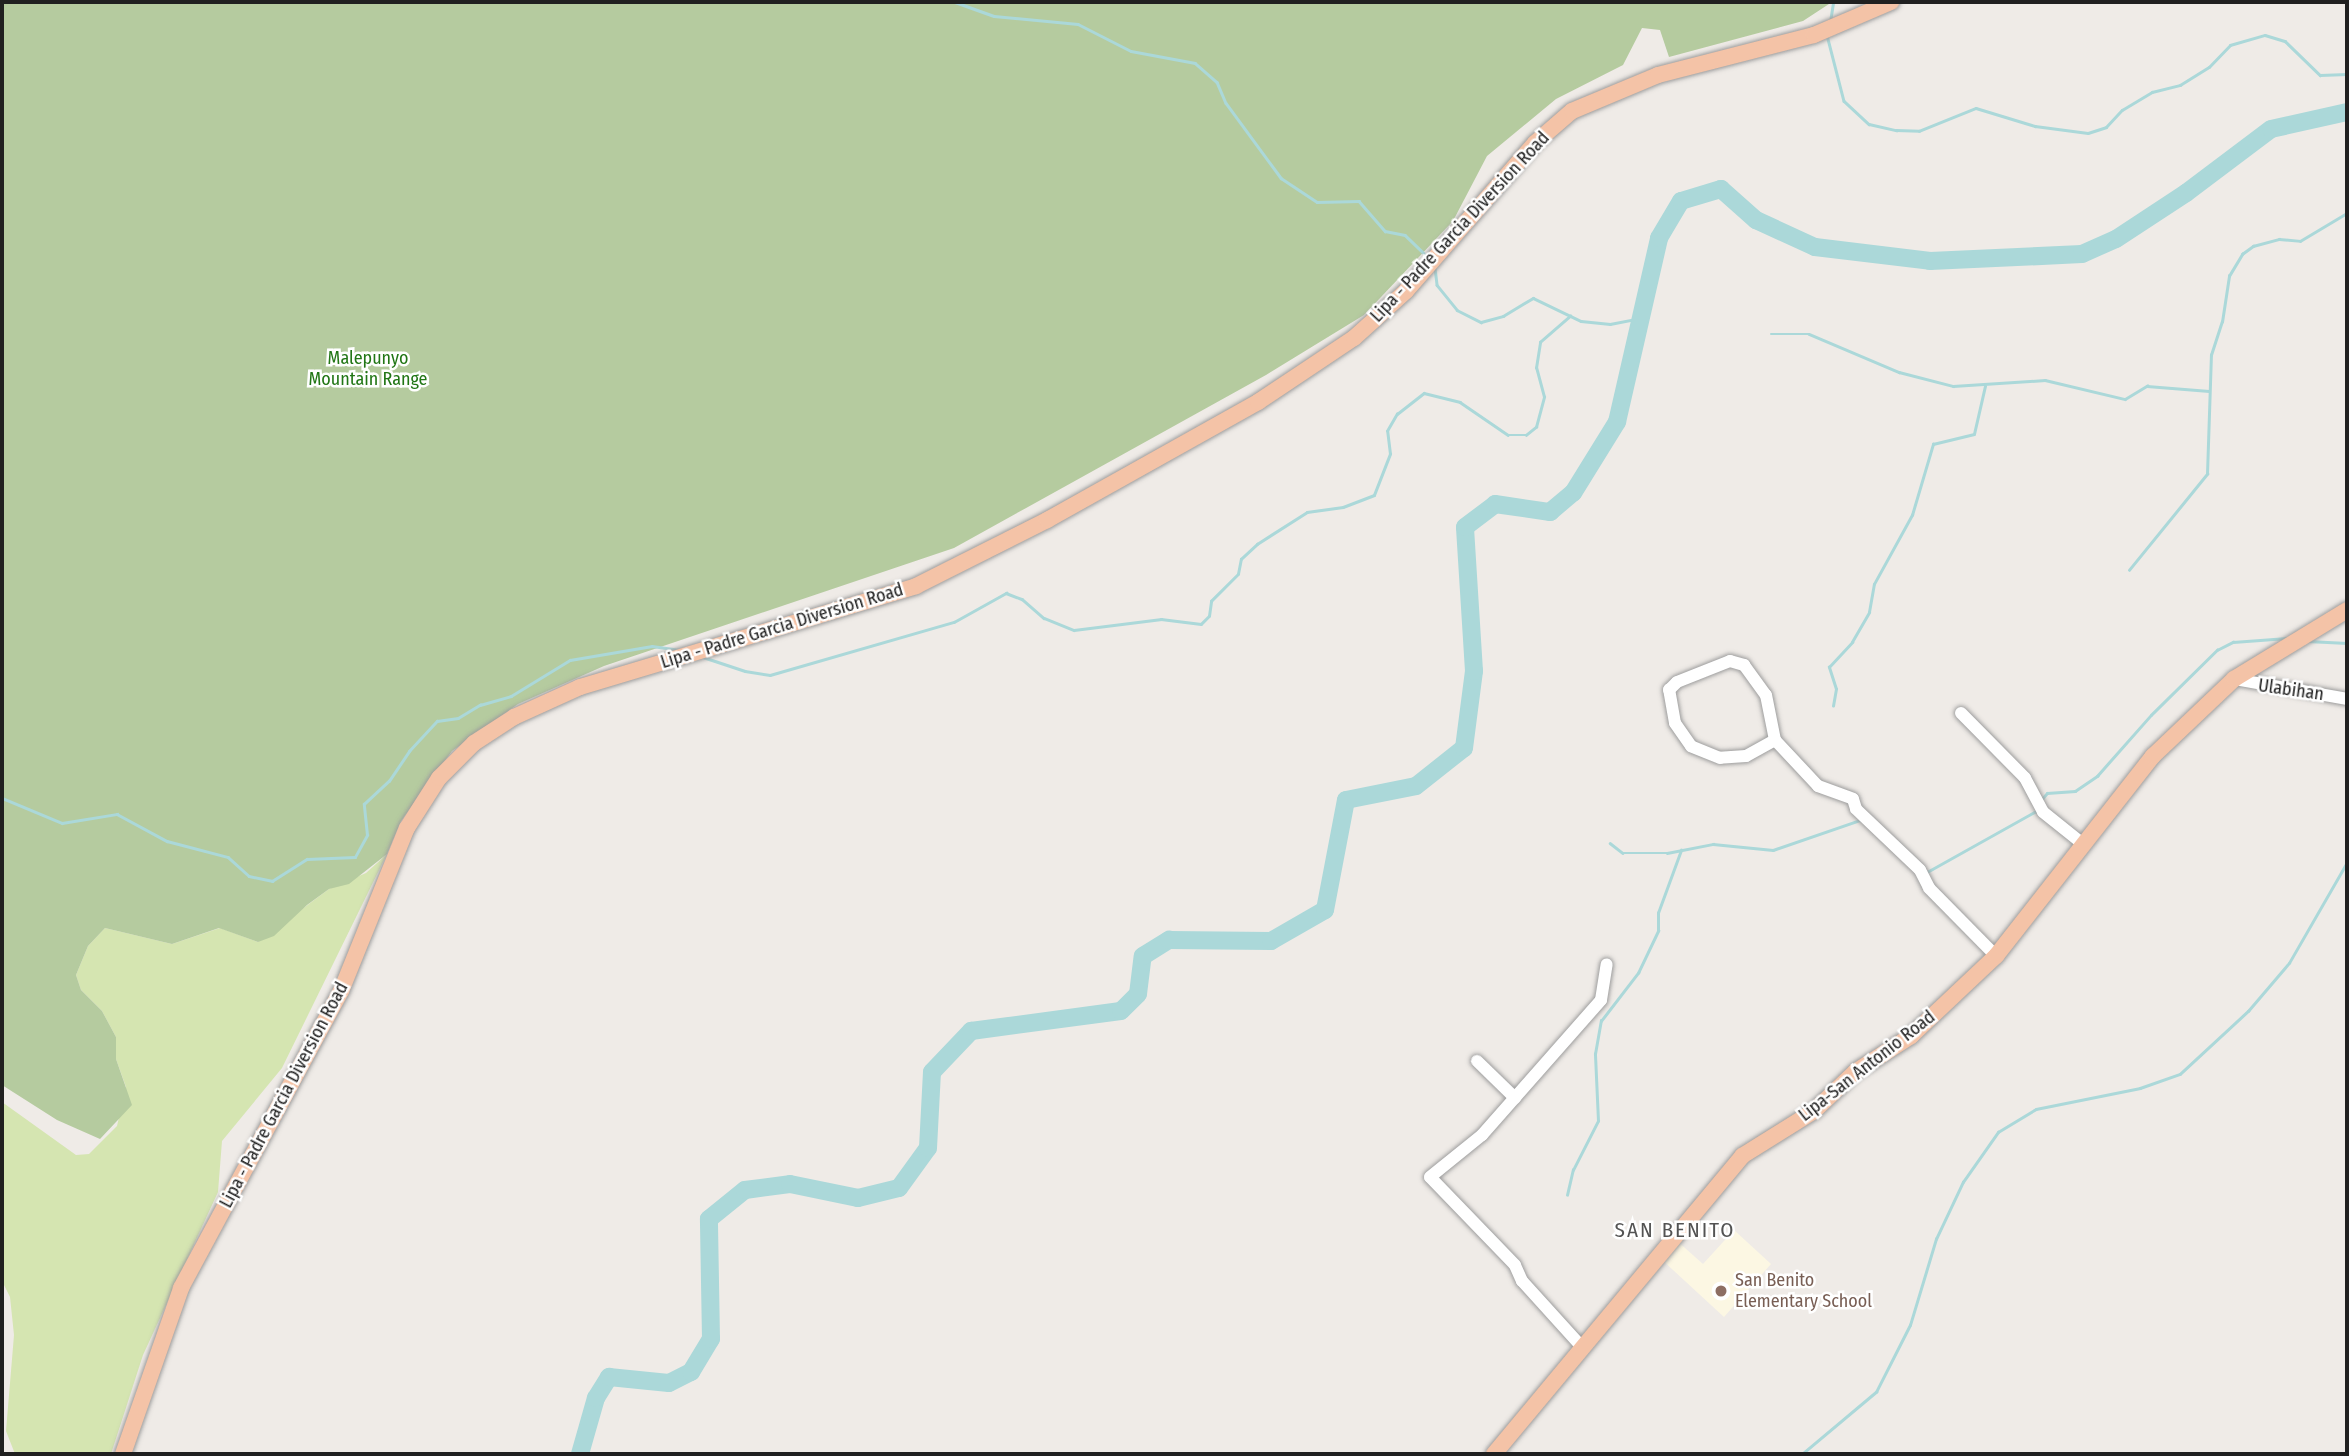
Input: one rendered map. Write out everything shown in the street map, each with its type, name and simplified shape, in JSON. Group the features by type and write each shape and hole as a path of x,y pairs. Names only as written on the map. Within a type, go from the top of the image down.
{"main road":[{"name":"Lipa - Padre Garcia Diversion Road","path":"123,1454 181,1289 341,991 407,828 439,778 474,743 514,717 580,687 847,610 925,582 1075,505 1258,402 1354,338 1406,291 1535,143 1572,111 1658,75 1814,34 1891,2"},
{"name":"Lipa-San Antonio Road","path":"1494,1454 1581,1346 1742,1156 1814,1111 1855,1072 1911,1036 1996,956 2153,756 2234,679 2347,610"}],"street":[{"path":"1775,740 1746,756 1720,758 1691,746 1675,723 1669,690 1676,682 1730,661 1744,665 1766,695 1775,740 1818,786 1853,799 1856,809 1920,870 1929,888 1996,956"},
{"name":"Ulabihan","path":"2234,679 2347,699"},
{"path":"1961,713 2025,778 2043,812 2083,844"},
{"path":"1581,1346 1521,1281 1515,1265 1430,1177 1482,1135 1601,1000 1607,964"},
{"path":"1477,1061 1515,1098"}],"shaded area":[{"name":"San Benito Elementary School","path":"1734,1230 1771,1264 1724,1317 1660,1258 1676,1240 1703,1264"}],"green space":[{"name":"Malepunyo Mountain Range","path":"2,2 1829,4 1803,21 1669,57 1660,30 1642,28 1623,65 1556,99 1487,156 1453,221 1364,315 1266,375 954,548 604,666 518,704 452,751 401,821 387,854 349,884 329,889 307,905 274,936 258,942 219,928 172,944 105,928 88,946 76,975 81,990 102,1011 116,1037 116,1059 132,1105 100,1139 57,1120 2,1085"},
{"path":"387,854 282,1068 222,1141 218,1192 143,1355 111,1454 15,1454 6,1431 14,1335 10,1297 2,1281 2,1102 76,1155 89,1154 117,1126 126,1087 116,1059 116,1037 102,1011 81,990 76,975 88,946 105,928 172,944 220,928 258,942 329,889 366,873"}],"waterway":[{"path":"955,2 994,16 1078,24 1131,51 1195,63 1217,82 1226,103 1281,178 1317,202 1359,201 1385,231 1405,235 1427,256"},
{"path":"1830,22 1833,2"},
{"path":"1827,35 1844,101 1869,124 1896,130 1919,131 1976,108 2035,126 2088,133 2106,127 2122,110 2152,92 2180,85 2209,67 2230,45 2265,35 2285,41 2320,75 2347,74"},
{"path":"580,1454 596,1398 609,1377 669,1383 691,1372 711,1339 709,1219 745,1190 790,1184 858,1198 899,1188 928,1148 932,1072 971,1031 1121,1011 1138,994 1143,956 1169,940 1271,941 1325,910 1346,800 1416,786 1464,748 1474,671 1465,527 1495,504 1550,512 1573,493 1617,422 1659,238 1681,201 1721,189 1756,220 1815,247 1930,261 2082,254 2116,239 2186,193 2271,129 2347,112"},
{"path":"2129,570 2207,474 2211,355 2222,322 2229,276 2242,254 2253,246 2279,239 2300,241 2347,213"},
{"path":"1435,268 1437,285 1457,310 1481,322 1503,316 1533,298 1581,321 1610,324 1642,318"},
{"path":"703,657 745,671 770,675 954,622 1006,593 1022,599 1044,618 1074,630 1161,619 1201,624 1209,616 1211,601 1238,574 1241,559 1257,544 1307,512 1343,507 1374,495 1390,454 1387,431 1397,414 1424,393 1460,402 1508,435 1526,435 1536,427 1544,397 1536,368 1540,342 1570,316"},
{"path":"1771,334 1809,334 1899,372 1953,386 2045,380 2125,399 2147,386 2209,391"},
{"path":"1833,706 1836,689 1829,667 1852,642 1869,612 1874,584 1912,515 1933,444 1974,434 1985,386"},
{"path":"2041,800 2047,793 2075,791 2097,776 2151,715 2217,650 2233,642 2287,638"},
{"path":"2307,641 2347,643"},
{"path":"2,798 62,823 117,814 167,841 228,857 249,876 272,881 307,859 355,857 367,835 364,804 389,781 409,751 437,721 458,718 480,705 511,696 570,660 652,646 680,650"},
{"path":"1927,872 2036,811"},
{"path":"1610,843 1623,853 1667,853 1713,844 1773,850 1860,820"},
{"path":"1567,1195 1573,1170 1598,1121 1595,1054 1601,1021 1638,973 1658,931 1658,913 1681,850"},
{"path":"1802,1454 1876,1392 1910,1325 1936,1239 1963,1182 1998,1132 2036,1109 2140,1088 2180,1074 2248,1011 2289,963 2347,862"}],"place":[{"name":"San Benito Elementary School","path":"1721,1291"}],"district":[{"name":"SAN BENITO","path":"1675,1230"}]}
